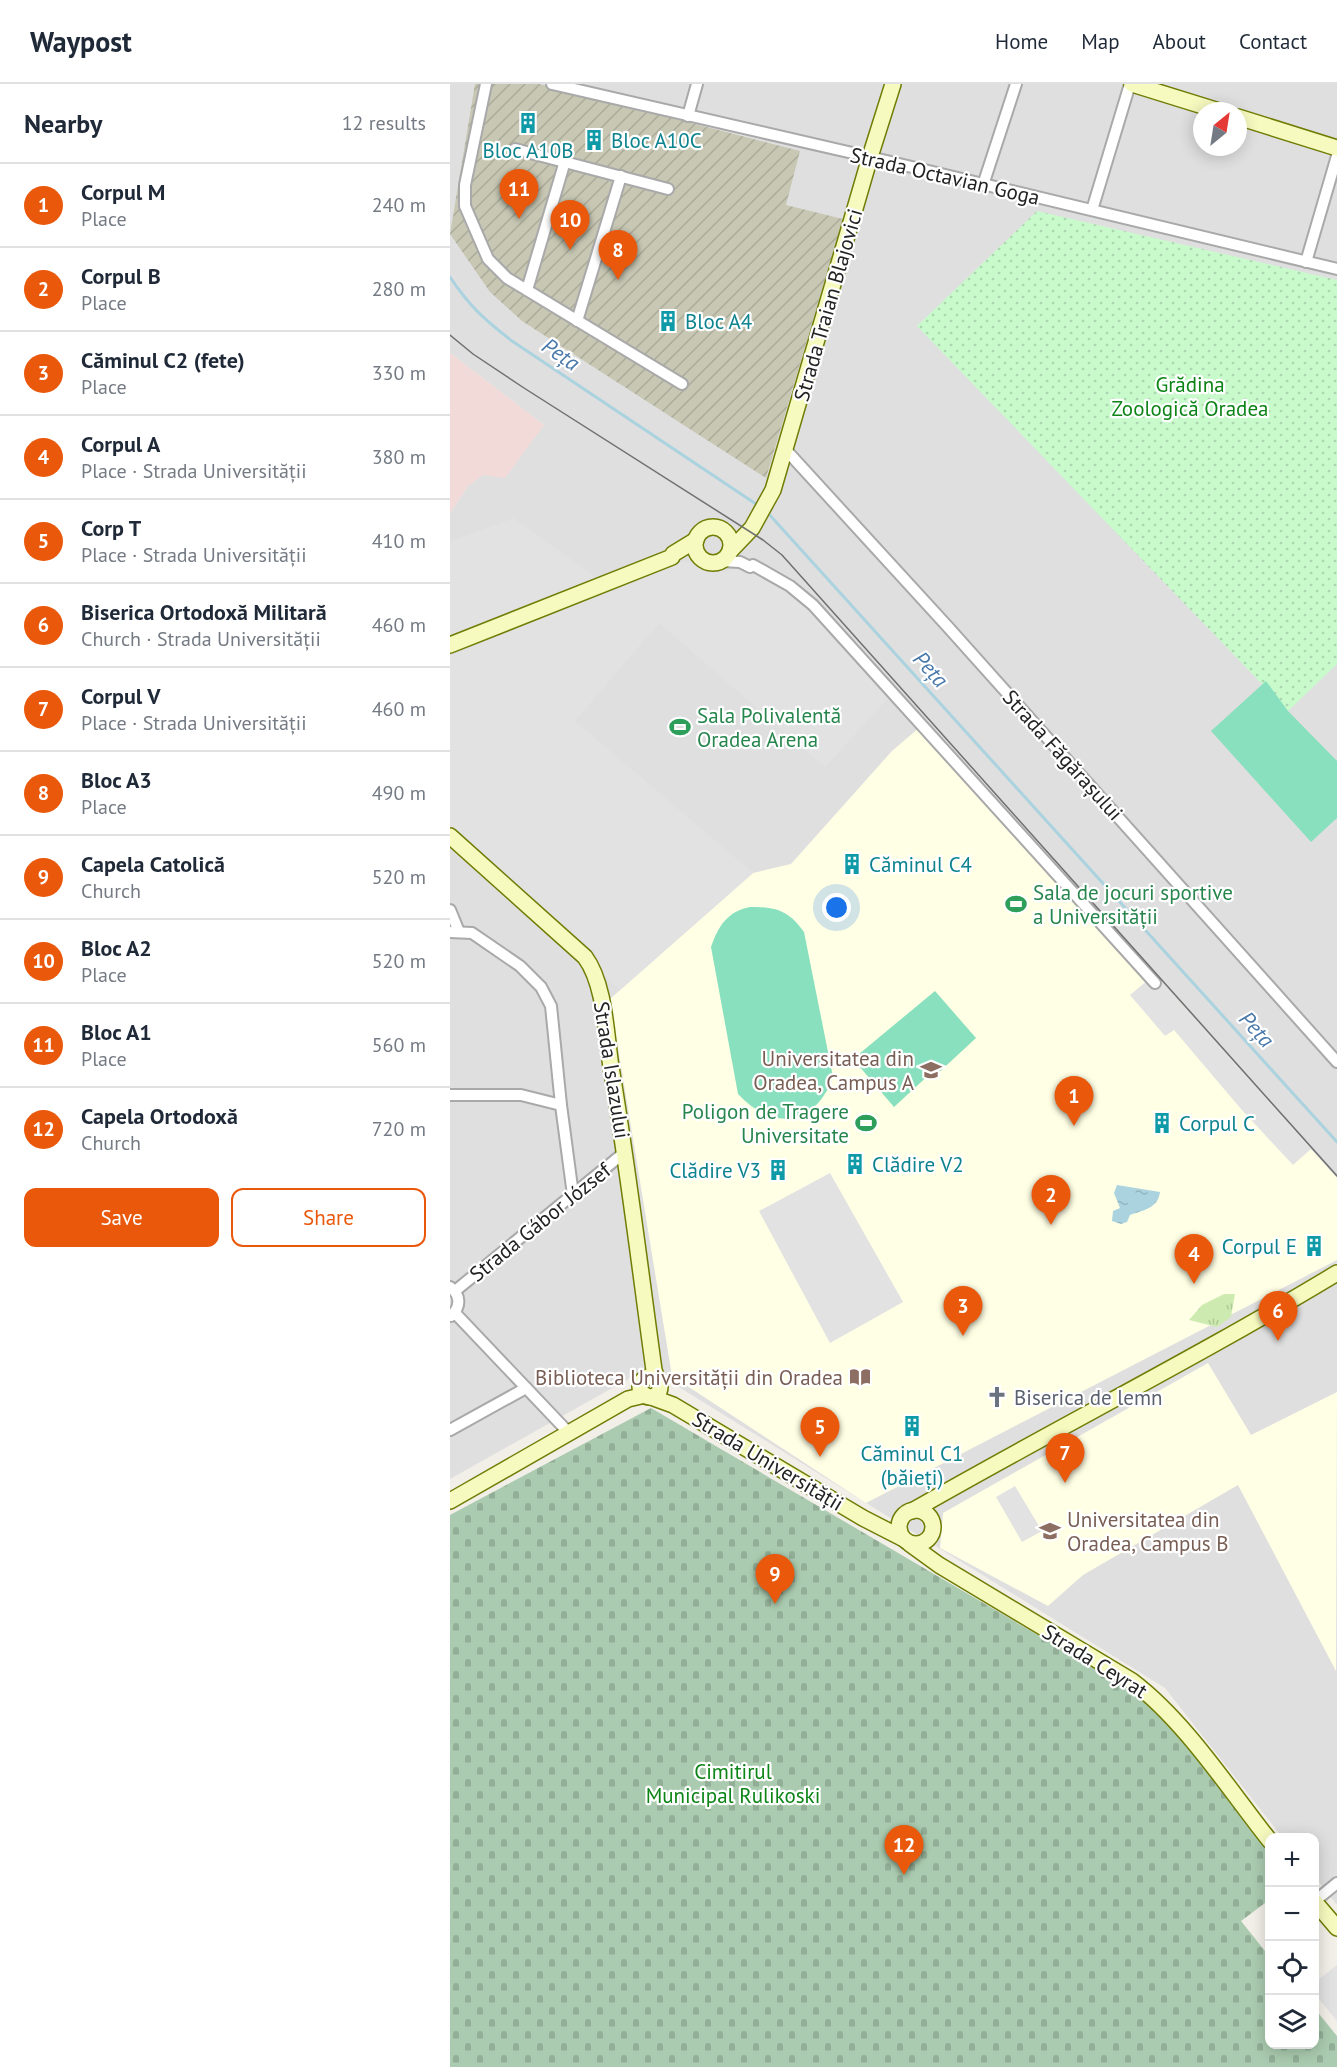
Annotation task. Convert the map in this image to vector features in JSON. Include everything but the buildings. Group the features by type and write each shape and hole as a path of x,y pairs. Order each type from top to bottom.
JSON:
{"street":[{"path":"486,84 465,185 465,206 493,265 507,278 681,384"},
{"name":"Strada Octavian Goga","path":"552,84 870,157 1337,269"},
{"path":"688,116 697,84"},
{"name":"Strada Traian Blajovici","path":"728,547 749,522 754,522 773,490 893,84"},
{"path":"983,185 1016,84"},
{"path":"1092,210 1131,84 1193,103"},
{"path":"1247,120 1337,148"},
{"path":"515,149 668,189"},
{"path":"1306,262 1337,156"},
{"path":"527,290 565,161"},
{"path":"577,321 621,176"},
{"name":"Strada Făgărașului","path":"786,450 1333,1050 1337,1062"},
{"path":"450,645 672,557 696,540 702,531 710,527 718,528 728,547 740,562 750,567 753,565"},
{"path":"696,540 697,551 704,560"},
{"path":"672,557 713,562 728,547"},
{"path":"728,547 751,561 753,565 790,586 813,605 1155,983"},
{"name":"Strada Islazului","path":"450,836 575,948 589,963 597,982 625,1152 650,1384"},
{"path":"450,910 455,932 472,933 520,966 541,987 550,1006 573,1195"},
{"path":"450,1095 521,1095 561,1105"},
{"name":"Strada Gábor József","path":"569,1433 453,1315 459,1301 453,1289 625,1152"},
{"name":"Strada Universității","path":"862,1518 907,1513 1123,1395 1337,1273"},
{"path":"450,1501 628,1399 650,1384"},
{"name":"Strada Universității","path":"650,1384 673,1405 862,1518 906,1541"},
{"path":"450,1430 526,1388"},
{"path":"939,1565 932,1526 923,1512 907,1513 899,1527 906,1541 917,1545 926,1541 932,1526 940,1495"},
{"name":"Strada Ceyrat","path":"906,1541 939,1565 1148,1693 1181,1727 1265,1836"},
{"path":"1319,1898 1337,1884"},
{"path":"1319,1906 1337,1928"}],"shaded area":[{"path":"450,84 1337,84 1337,1905 1319,1882 1319,1833 1279,1833 1165,1688 648,1368 450,1479 450,513 468,486 544,425 450,353"},
{"path":"475,84 539,84 800,151 786,205 843,219 766,478 522,321 490,292 450,234"},
{"path":"450,353 544,425 505,478 483,475 468,486 450,513"},
{"path":"514,518 602,582 450,644 450,542"},
{"path":"685,562 727,572 737,566 787,591 812,611 890,696 825,767 659,623 575,721 753,873 620,990 450,833 450,656 663,566"},
{"name":"Universitatea din Oradea, Campus A","path":"920,727 1146,981 1154,975 1337,1178 1337,1260 866,1503 672,1376 610,999 753,873 791,864 892,751"},
{"path":"1154,975 1311,1149 1293,1165 1241,1109 1174,1030 1165,1036 1130,995"},
{"path":"830,1173 903,1302 830,1343 759,1211"},
{"name":"Universitatea din Oradea, Campus B","path":"1208,1363 1251,1435 1337,1392 1336,1671 1238,1485 1083,1575 1048,1606 940,1548 943,1513"},
{"path":"1015,1486 1042,1531 1022,1542 996,1497"},
{"path":"1337,1965 1337,2021 1319,1999 1319,1979"}],"green space":[{"name":"Grădina Zoologică Oradea","path":"1037,211 1337,280 1337,664 1288,711 917,326"},
{"path":"1266,681 1288,711 1337,761 1337,818 1311,842 1211,731"},
{"path":"750,907 781,911 787,914 804,932 833,1077 815,1106 804,1114 792,1118 779,1118 765,1114 751,1106 738,1094 711,947 717,932 725,921 736,912"},
{"path":"935,991 976,1038 935,1076 932,1072 894,1107 853,1059"},
{"path":"1224,1294 1235,1294 1231,1317 1217,1327 1189,1320 1202,1305"},
{"name":"Cimitirul Municipal Rulikoski","path":"651,1408 1161,1709 1265,1844 1265,1903 1241,1921 1265,1951 1265,2049 1319,2049 1319,2014 1337,2036 1337,2067 450,2067 450,1515"}],"water":[{"path":"1117,1185 1160,1192 1159,1197 1153,1205 1130,1215 1127,1222 1121,1224 1112,1221 1113,1211 1120,1208 1114,1193"}],"waterway":[{"name":"Peța","path":"450,277 478,312 512,341 759,506"},
{"name":"Peța","path":"767,512 1337,1142"}],"tram line":[{"path":"450,335 473,354 524,388 763,540 782,555 1337,1176"}],"place":[{"name":"Bloc A10B","path":"528,123"},
{"name":"Bloc A10C","path":"594,140"},
{"name":"Bloc A1","path":"519,219"},
{"name":"Bloc A2","path":"570,250"},
{"name":"Bloc A3","path":"618,280"},
{"name":"Bloc A4","path":"668,321"},
{"name":"Sala Polivalentă Oradea Arena","path":"680,727"},
{"name":"Căminul C4","path":"852,864"},
{"name":"Sala de jocuri sportive a Universității","path":"1016,904"},
{"name":"Universitatea din Oradea, Campus A","path":"931,1070"},
{"name":"Poligon de Tragere Universitate","path":"866,1123"},
{"name":"Corpul C","path":"1162,1123"},
{"name":"Corpul M","path":"1074,1126"},
{"name":"Clădire V2","path":"855,1164"},
{"name":"Clădire V3","path":"778,1170"},
{"name":"Corpul B","path":"1051,1225"},
{"name":"Corpul E","path":"1314,1246"},
{"name":"Corpul A","path":"1194,1284"},
{"name":"Căminul C2 (fete)","path":"963,1336"},
{"name":"Biserica Ortodoxă Militară","path":"1278,1341"},
{"name":"Biblioteca Universității din Oradea","path":"860,1377"},
{"name":"Biserica de lemn","path":"997,1397"},
{"name":"Căminul C1 (băieți)","path":"912,1426"},
{"name":"Corp T","path":"820,1457"},
{"name":"Corpul V","path":"1065,1483"},
{"name":"Universitatea din Oradea, Campus B","path":"1050,1531"},
{"name":"Capela Catolică","path":"775,1604"},
{"name":"Capela Ortodoxă","path":"904,1875"}]}
